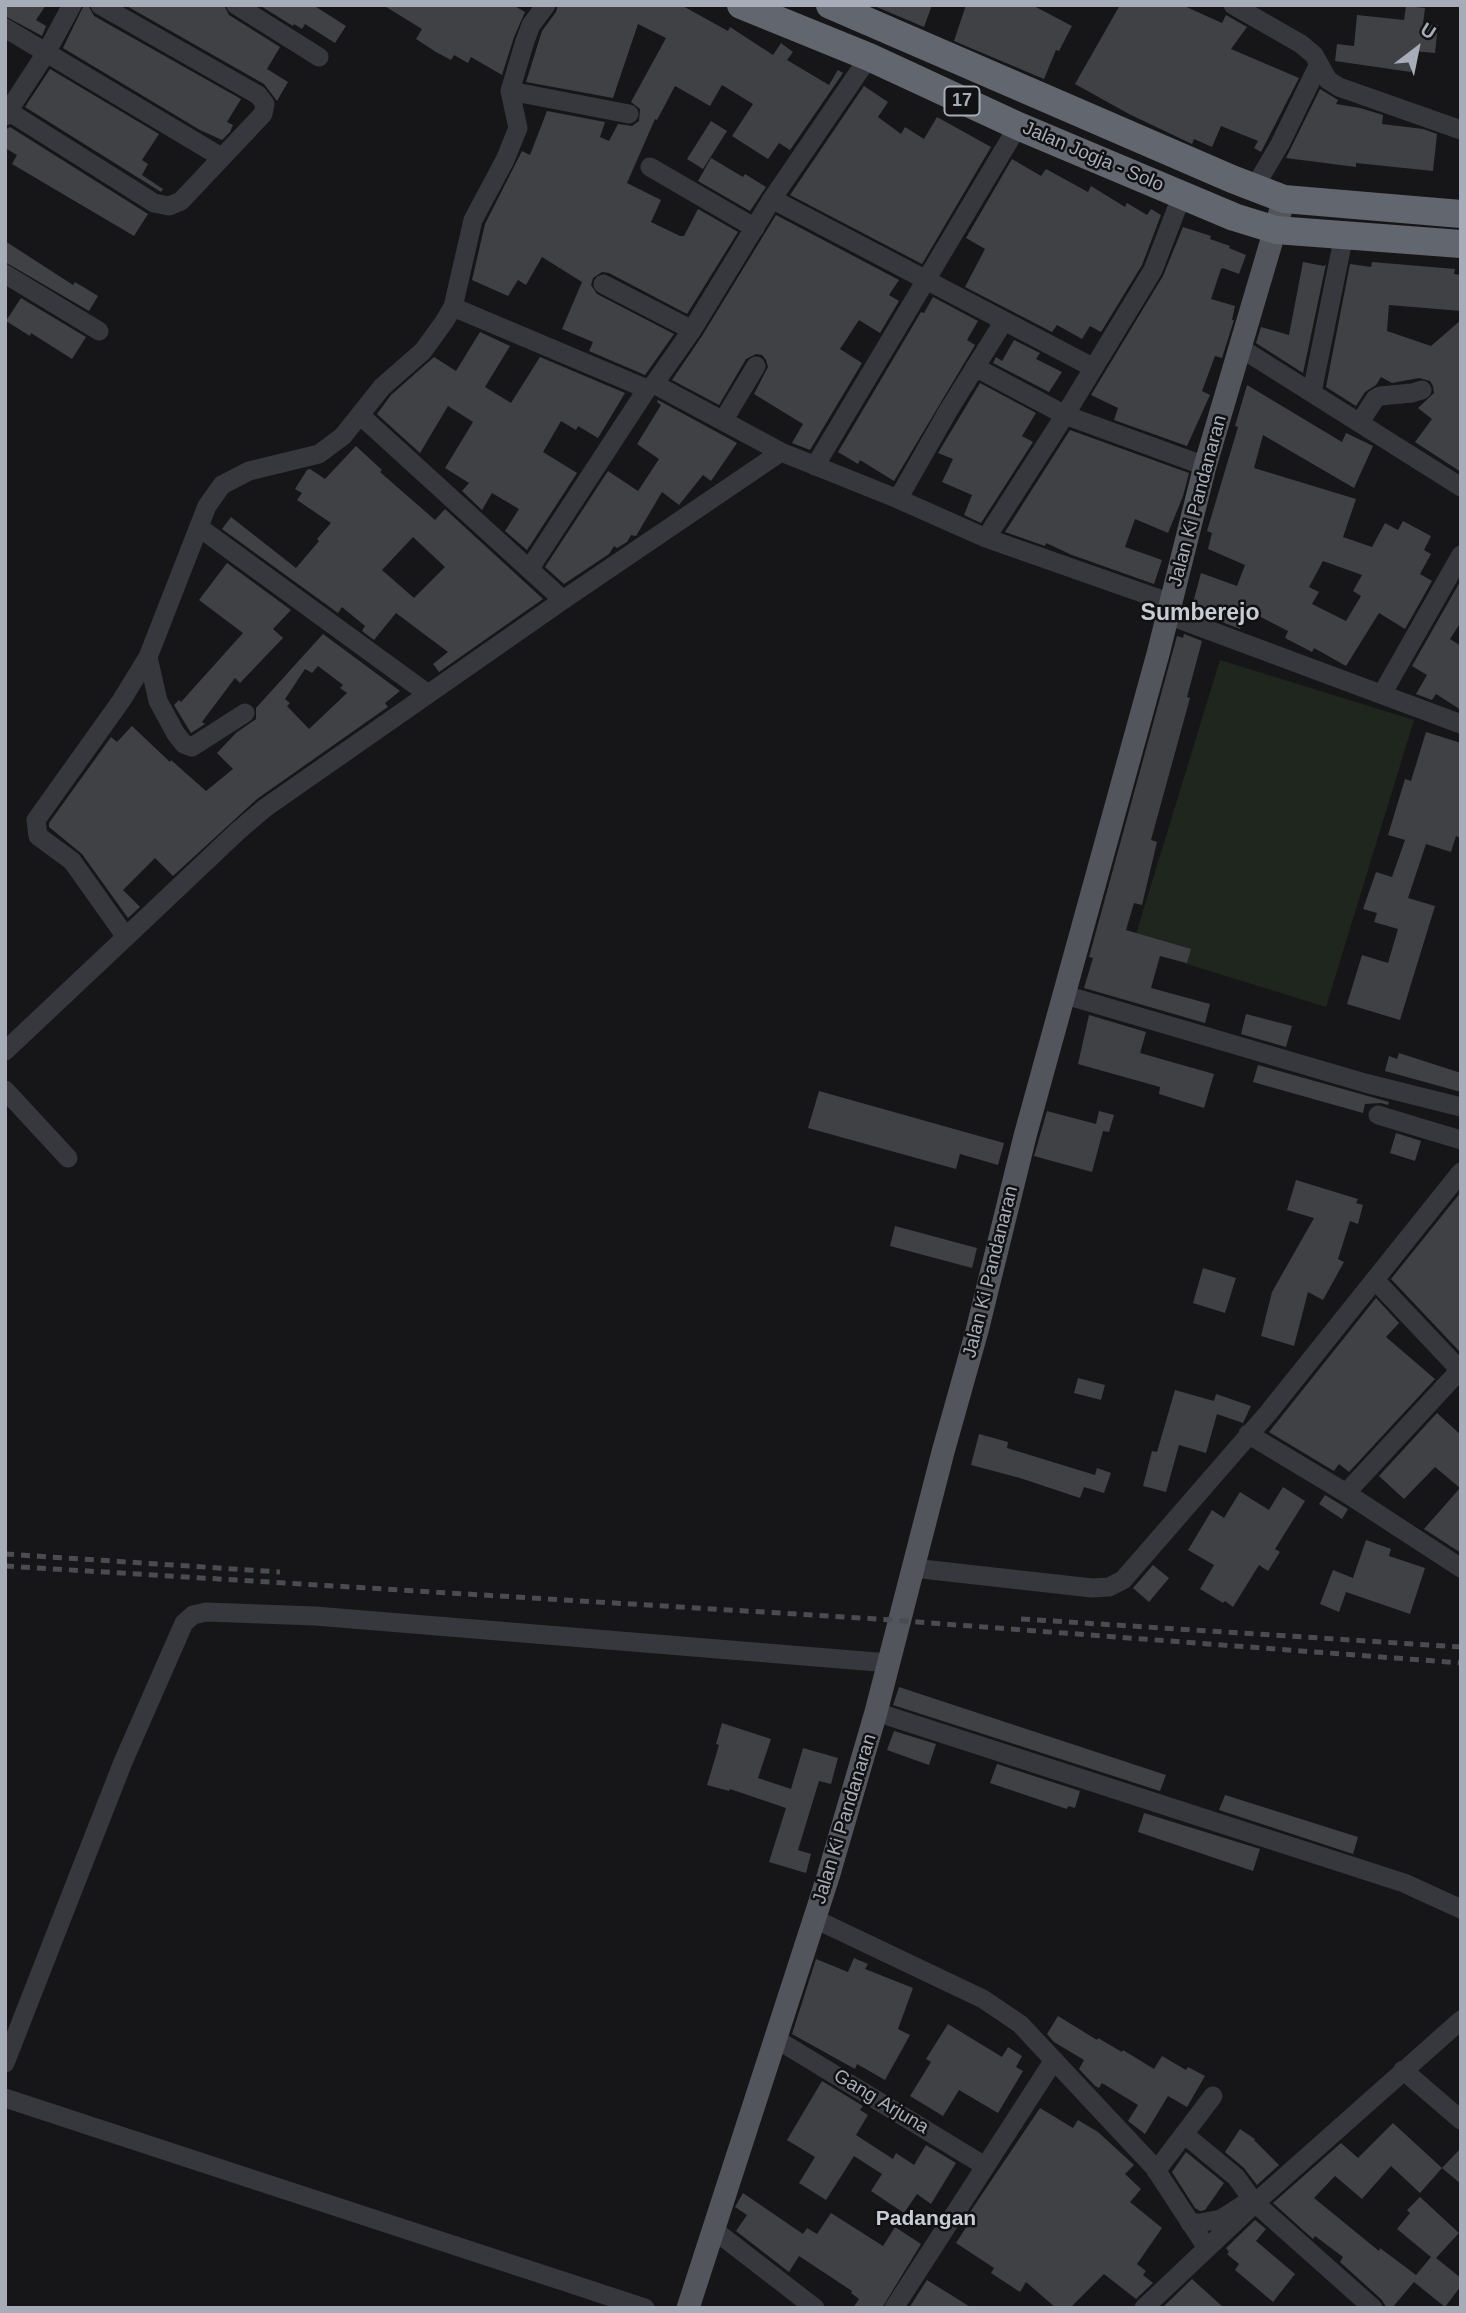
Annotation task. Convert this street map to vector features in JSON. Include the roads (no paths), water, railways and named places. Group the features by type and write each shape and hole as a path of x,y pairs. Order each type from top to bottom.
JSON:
{"highway":[{"name":"Jalan Jogja - Solo","path":"741,5 869,57 1018,126 1234,217 1276,230 1460,244"},
{"name":"Jalan Jogja - Solo","path":"847,9 1284,199 1460,214"}],"main road":[{"name":"Jalan Ki Pandanaran","path":"688,2308 815,1919 876,1712 1205,466 1284,199"}],"street":[{"path":"72,5 46,53 7,114 154,203 169,206 181,201 255,125 263,114 265,104 258,95 100,5"},
{"path":"236,5 319,57"},
{"path":"126,937 72,861 38,836 36,820 121,701 148,657 207,506 222,485 249,471 319,454 343,436 382,387 423,351 453,307 473,220 505,160 518,128 510,91 525,41 531,25 546,5"},
{"path":"1233,5 1301,44 1314,55 1328,80 1339,87 1461,130"},
{"path":"5,28 221,157"},
{"path":"530,568 650,386 692,330 772,200 869,57"},
{"path":"1254,188 1280,144 1319,64"},
{"path":"510,91 629,114"},
{"path":"815,466 1018,126"},
{"path":"650,167 755,228"},
{"path":"986,538 1153,270 1182,195"},
{"path":"772,200 1092,367"},
{"path":"1460,244 1461,203"},
{"path":"1312,391 1345,235"},
{"path":"5,274 99,331"},
{"path":"603,284 692,330"},
{"path":"453,307 650,386 781,453 898,499 986,538 1461,724"},
{"path":"898,499 1004,321"},
{"path":"1240,347 1461,487"},
{"path":"723,421 756,366"},
{"path":"975,367 1065,415 1205,466"},
{"path":"1360,422 1375,399 1380,396 1422,390"},
{"path":"360,415 563,600"},
{"path":"5,1051 265,808 563,600 781,453"},
{"path":"200,528 428,694"},
{"path":"1382,694 1461,555"},
{"path":"148,657 158,701 184,744 192,747 245,712"},
{"path":"1065,995 1365,1083 1461,1107"},
{"path":"5,1090 68,1158"},
{"path":"1378,1115 1461,1140"},
{"path":"913,1568 1092,1588 1109,1587 1123,1580 1268,1413 1461,1172"},
{"path":"1346,1493 1460,1370 1375,1280"},
{"path":"1248,1434 1346,1493 1461,1568"},
{"path":"5,2063 123,1762 184,1623 193,1615 206,1612 328,1617 889,1663"},
{"path":"876,1712 1404,1883 1461,1909"},
{"path":"815,1919 983,1999 1020,2024 1156,2171 1207,2248"},
{"path":"1144,2308 1255,2203 1461,2020"},
{"name":"Gang Arjuna","path":"776,2039 985,2166"},
{"path":"894,2308 1054,2060"},
{"path":"1403,2070 1461,2120"},
{"path":"1156,2171 1213,2096"},
{"path":"5,2098 645,2308"},
{"path":"1184,2134 1236,2177 1255,2203 1373,2308"},
{"path":"1190,2223 1200,2224 1221,2218 1243,2205 1255,2203"},
{"path":"714,2230 815,2308"}],"railway":[{"path":"5,1554 280,1572"},
{"path":"5,1566 878,1619 1461,1663"},
{"path":"1021,1619 1461,1647"}],"district":[{"name":"Sumberejo","path":"1200,614"},
{"name":"Padangan","path":"926,2219"}]}
